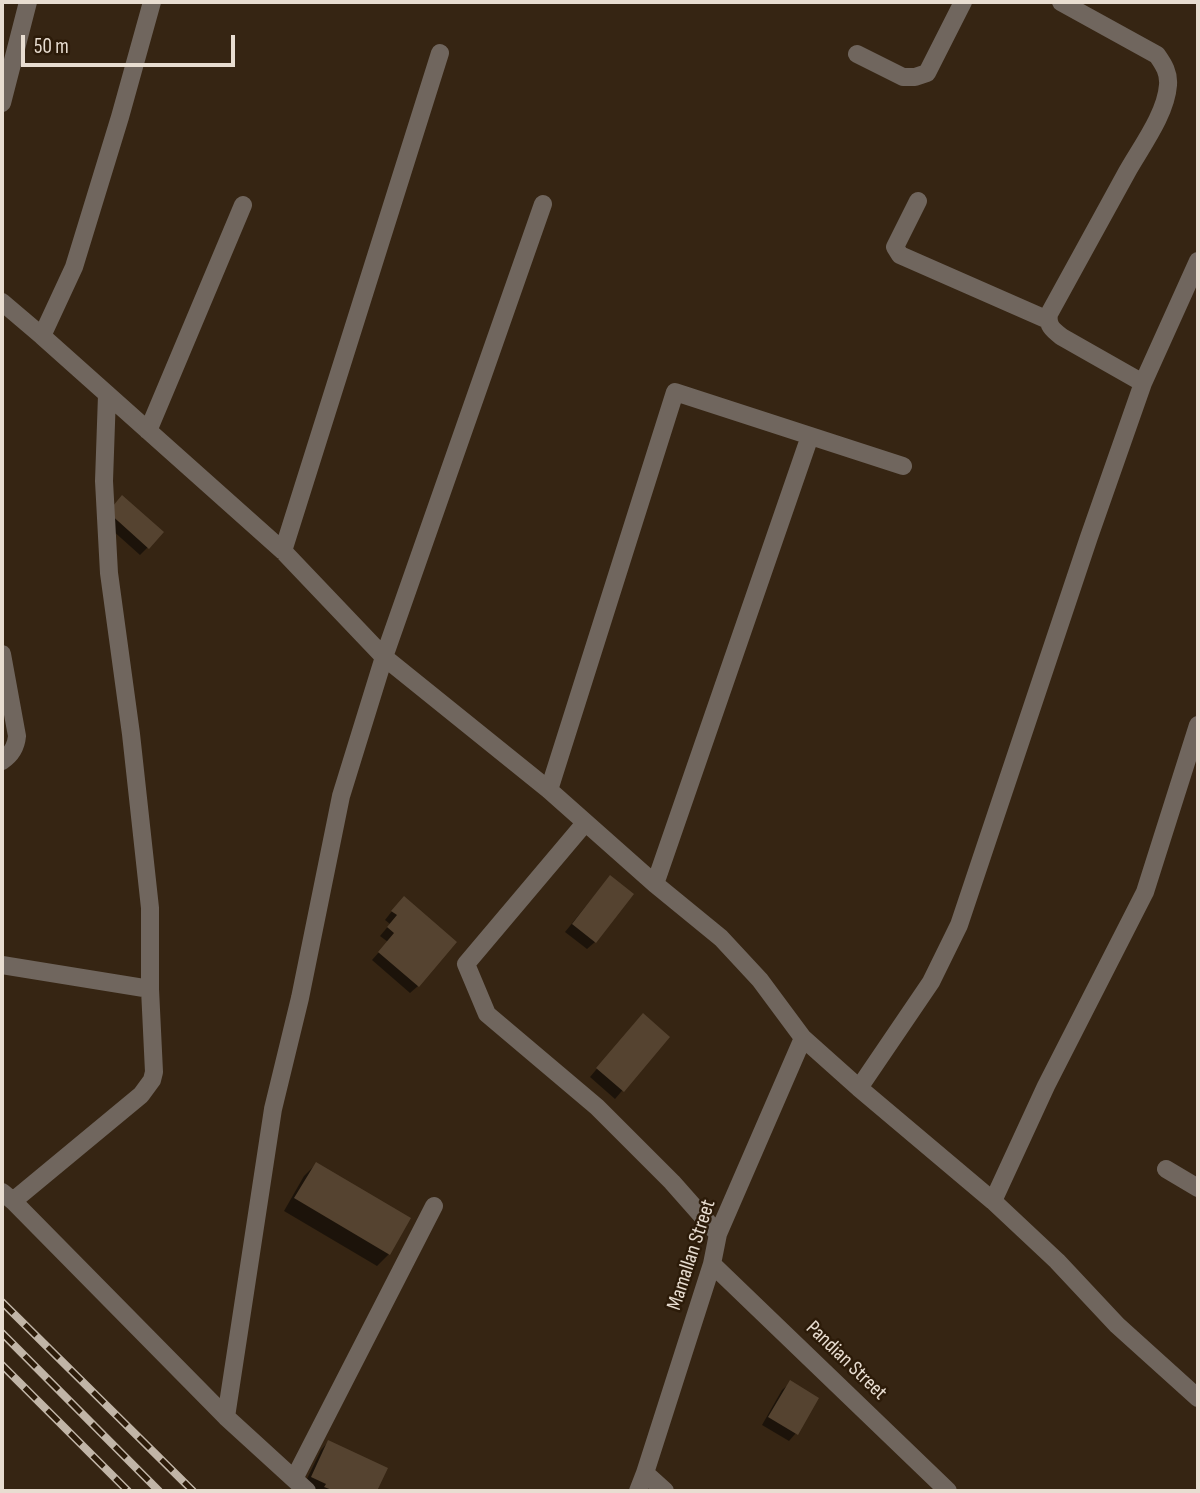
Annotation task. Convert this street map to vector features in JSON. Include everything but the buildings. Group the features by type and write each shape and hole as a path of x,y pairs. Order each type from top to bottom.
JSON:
{"street":[{"path":"2,103 28,2"},
{"path":"42,336 74,267 152,2"},
{"path":"858,54 903,77 927,73 963,2"},
{"path":"1060,2 1157,55 1164,65 1168,84 1160,113 1048,320 1052,330 1062,337 1143,383"},
{"path":"283,551 440,53"},
{"path":"918,201 895,247 900,255 1048,320"},
{"path":"226,1417 273,1109 300,998 341,796 384,657 543,204"},
{"path":"148,431 243,205"},
{"path":"859,1088 931,982 959,925 1143,383 1198,261"},
{"path":"2,302 283,551 384,657 549,790 655,884 721,938 760,979 803,1038 993,1201 1057,1261 1117,1325 1198,1398"},
{"path":"549,790 675,392 903,466"},
{"path":"107,395 104,481 109,573 131,734 149,908 154,1072 152,1080 141,1095 7,1196 226,1417 301,1485 434,1206"},
{"path":"655,884 810,436"},
{"path":"2,654 16,736 14,748 2,761"},
{"path":"993,1201 1046,1086 1145,892 1198,725"},
{"path":"585,823 466,964 487,1014 597,1107 672,1182 718,1234"},
{"path":"2,965 150,989"},
{"name":"Mamallan Street","path":"638,1491 712,1264 718,1234 803,1038"},
{"path":"1166,1169 1198,1188"},
{"name":"Pandian Street","path":"712,1264 948,1491"},
{"path":"645,1473 665,1491"}],"railway":[{"path":"2,1302 193,1491"},
{"path":"2,1333 159,1491"},
{"path":"2,1365 128,1491"}]}
